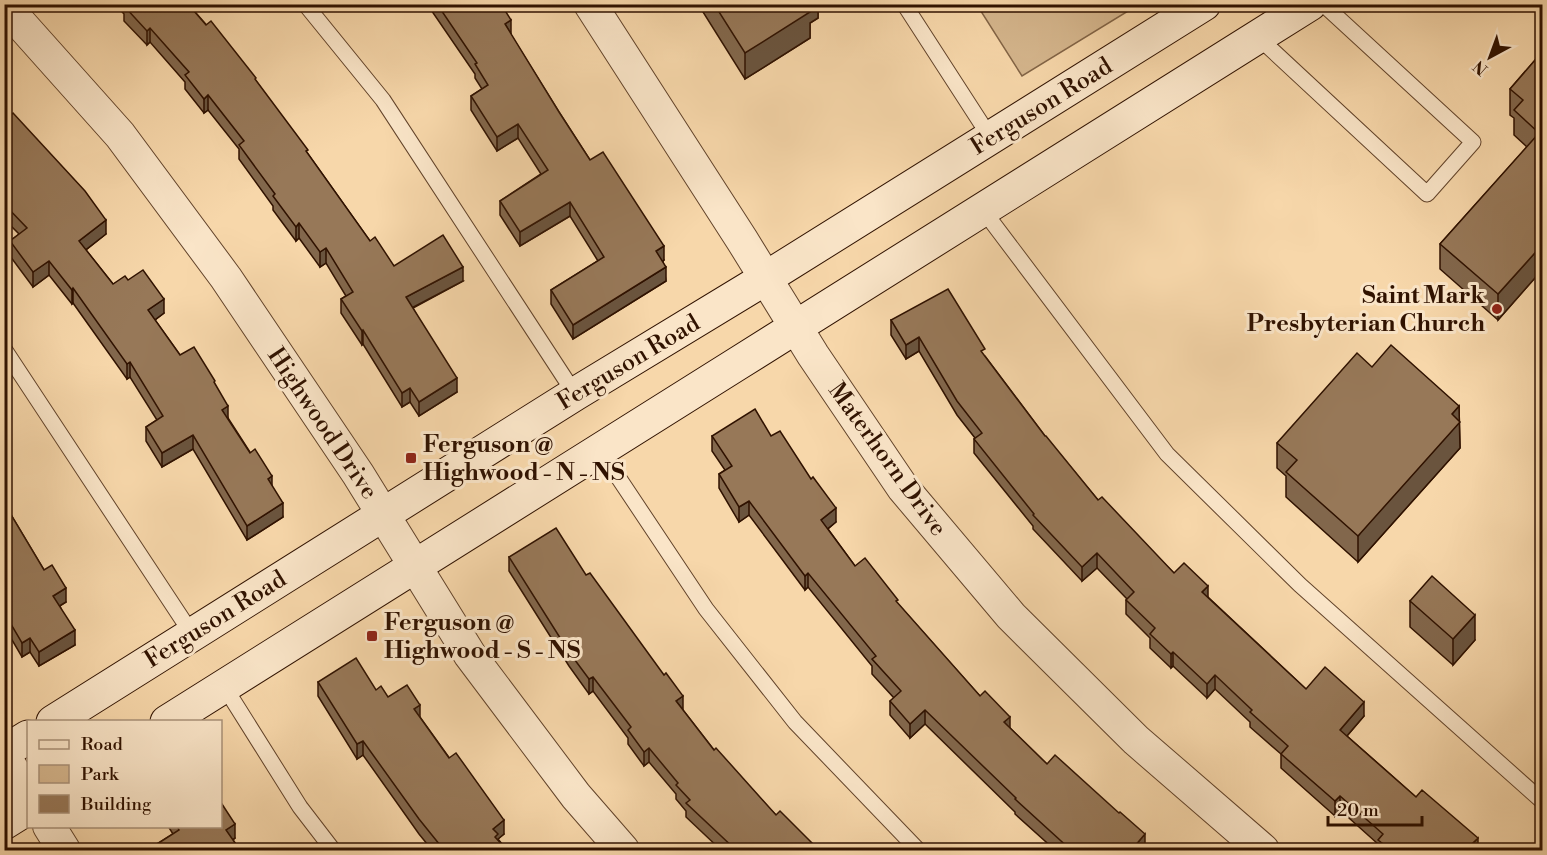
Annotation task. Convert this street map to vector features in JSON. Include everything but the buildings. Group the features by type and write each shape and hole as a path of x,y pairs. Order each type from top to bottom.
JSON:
{"main road":[{"name":"Ferguson Road","path":"56,720 575,394 766,278 1204,4"},
{"path":"170,720 1310,4"},
{"path":"4,754 27,738"},
{"path":"4,823 27,809"}],"street":[{"name":"Materhorn Drive","path":"590,4 813,355 903,488 1011,616 1136,740 1263,850"},
{"name":"Highwood Drive","path":"4,9 120,135 226,278 383,514 470,655 576,796 623,850"},
{"path":"4,754 27,792"},
{"path":"50,828 64,850"}],"lane":[{"path":"305,4 383,100 575,394"},
{"path":"904,4 990,138"},
{"path":"1258,37 1428,195 1473,142 1323,4"},
{"path":"983,210 1167,454 1300,585 1542,801"},
{"path":"4,349 192,634"},
{"path":"600,450 706,609 795,722 918,850"},
{"path":"224,686 300,807 333,850"}],"green space":[{"path":"977,5 1138,5 1022,76"}],"place":[{"name":"Saint Mark Presbyterian Church","path":"1497,309"},
{"name":"Ferguson @ Highwood - N - NS","path":"411,458"},
{"name":"Ferguson @ Highwood - S - NS","path":"372,636"}]}
